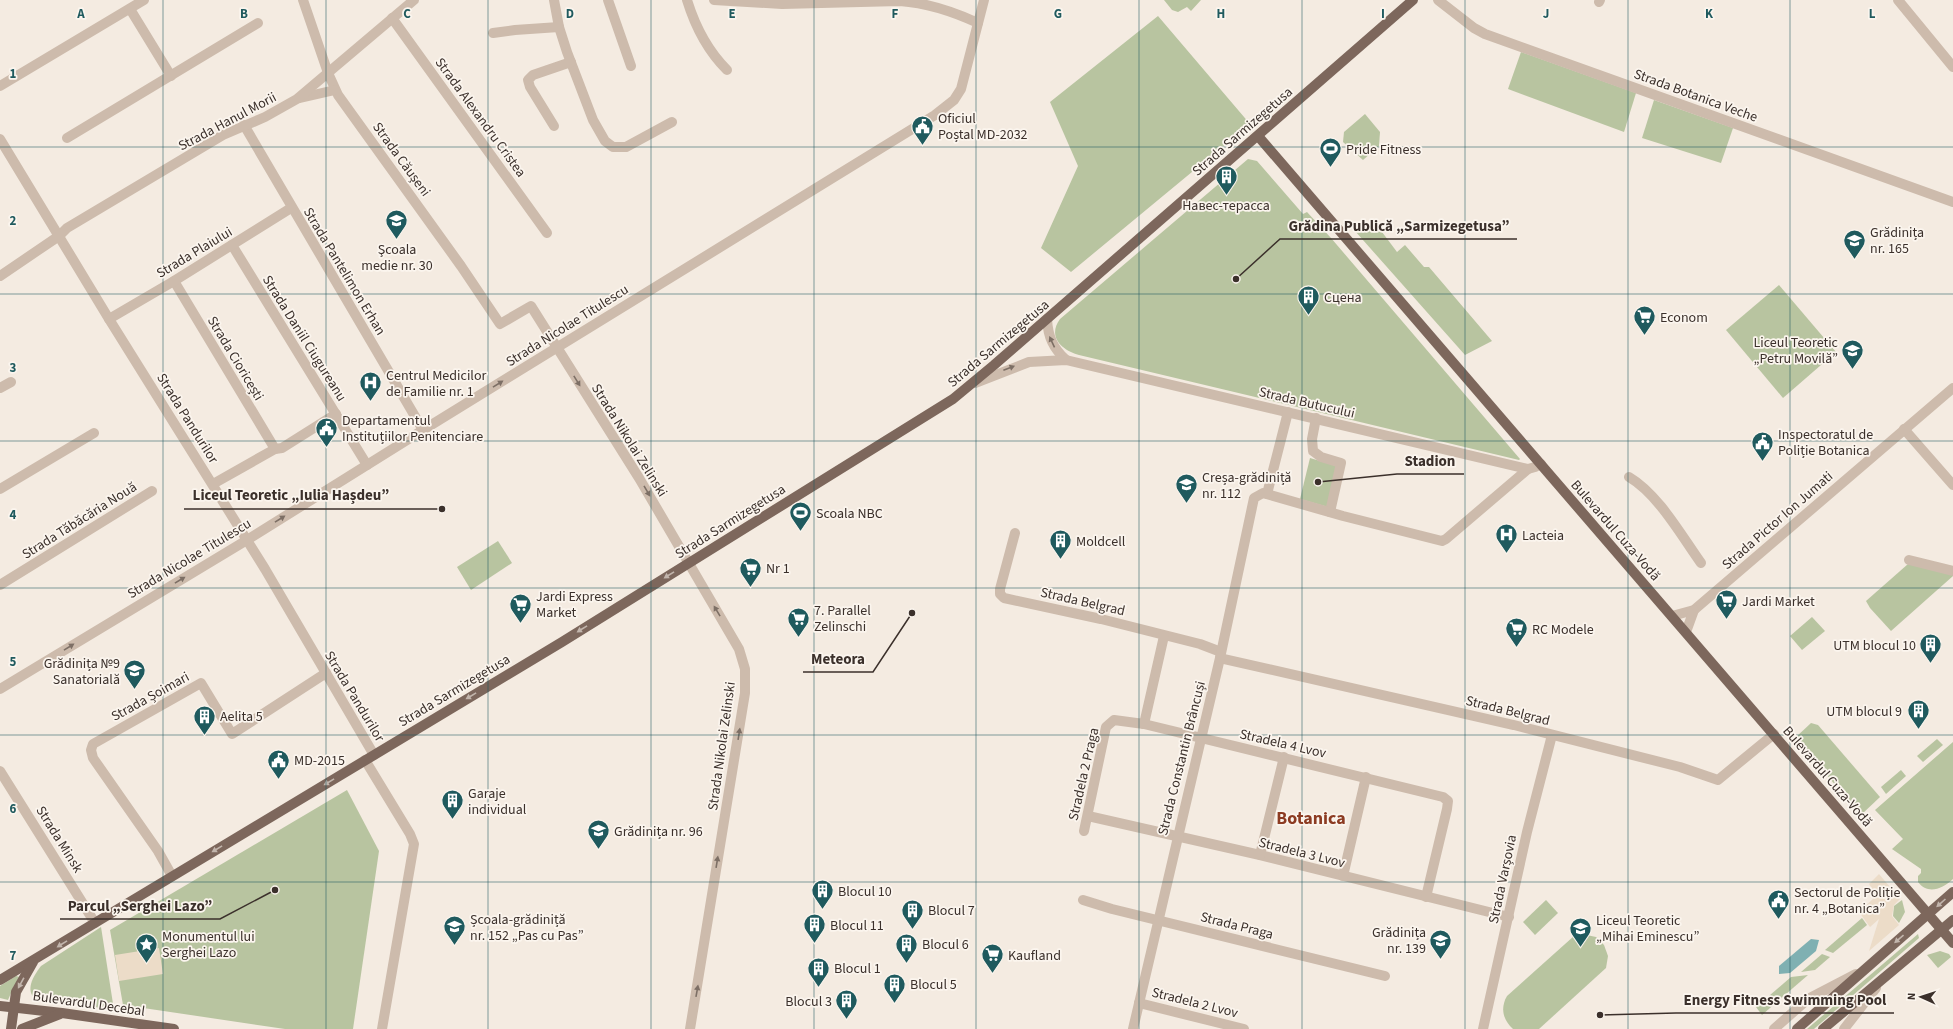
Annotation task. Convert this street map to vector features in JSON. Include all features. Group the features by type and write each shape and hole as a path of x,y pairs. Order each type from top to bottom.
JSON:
{"main road":[{"name":"Strada Sarmizegetusa","path":"0,980 562,642 952,399 973,384 1413,0"},
{"name":"Bulevardul Cuza-Vodă","path":"1258,136 1953,943"},
{"path":"1797,1029 1953,892"},
{"path":"1823,1029 1953,920"},
{"path":"10,1029 12,1008 19,985 33,961"},
{"name":"Bulevardul Decebal","path":"0,1006 174,1029"},
{"path":"22,1029 62,1013"}],"street":[{"path":"0,86 144,0"},
{"name":"Strada Căușeni","path":"303,0 335,90 461,266 500,324"},
{"name":"Strada Hanul Morii","path":"0,276 59,236 73,224 223,135 277,111 297,99 414,0"},
{"path":"554,0 559,27 571,62 593,120 599,132 609,145 618,148 626,147 672,122"},
{"path":"608,0 631,66"},
{"path":"687,0 701,36 714,57 727,70"},
{"path":"714,0 782,4 900,1 945,9 978,23"},
{"name":"Strada Nicolae Titulescu","path":"0,689 247,540 556,348 886,147 947,106 958,95 963,83 984,0"},
{"name":"Strada Botanica Veche","path":"1438,0 1474,28 1485,34 1953,202"},
{"path":"1898,0 1953,67"},
{"path":"130,9 171,76"},
{"name":"Strada Alexandru Cristea","path":"392,18 547,232"},
{"path":"68,138 258,23"},
{"path":"492,33 559,27"},
{"path":"554,126 530,87 528,80 533,76 571,62"},
{"path":"297,99 335,90"},
{"name":"Strada Pantelimon Erhan","path":"244,126 423,430"},
{"name":"Strada Pandurilor","path":"0,138 109,319 247,540 374,755"},
{"name":"Strada Plaiului","path":"109,319 232,246 292,208"},
{"name":"Strada Daniil Ciugureanu","path":"232,246 366,465"},
{"name":"Strada Cioricești","path":"174,281 275,449"},
{"name":"Strada Nikolai Zelinski","path":"500,324 531,306 639,478 739,649 746,676 745,693 690,1029"},
{"path":"1047,319 1051,342 1066,360"},
{"name":"Strada Butucului","path":"973,384 1009,368 1029,362 1066,360 1528,469"},
{"path":"0,388 11,382"},
{"name":"Strada Pictor Ion Jumati","path":"1672,616 1694,610 1953,388"},
{"name":"Strada Constantin Brâncuși","path":"1132,1029 1221,655 1253,501 1262,495 1288,412"},
{"path":"213,484 275,449 282,448 336,414"},
{"path":"1316,418 1312,439 1313,451 1321,457 1341,463 1330,512"},
{"path":"1904,430 1953,485"},
{"path":"0,490 94,433"},
{"path":"1262,495 1442,540 1446,539 1528,469 1541,464"},
{"path":"1629,477 1639,483 1656,502 1701,563"},
{"name":"Strada Tăbăcăria Nouă","path":"0,585 152,491"},
{"name":"Strada Belgrad","path":"1014,533 1000,589 1002,596 1200,644 1221,655 1552,735 1680,768 1718,780 1774,734"},
{"path":"1909,560 1953,571"},
{"name":"Strada Pictor Ion Jumati","path":"1686,632 1694,610"},
{"path":"1144,724 1164,636"},
{"name":"Strada Șoimari","path":"172,876 140,825 93,758 91,749 95,743 201,683 232,734 326,673"},
{"name":"Stradela 4 Lvov","path":"1109,722 1121,720 1144,724 1201,739 1284,757 1439,795 1448,801 1448,809 1426,897"},
{"name":"Stradela 2 Praga","path":"1084,831 1106,727 1109,722"},
{"name":"Strada Varșovia","path":"1483,1029 1527,832 1552,735"},
{"path":"1260,855 1284,757"},
{"name":"Strada Pandurilor","path":"365,760 410,834 414,844 382,1029"},
{"name":"Strada Minsk","path":"0,771 95,923"},
{"path":"1343,876 1366,777"},
{"name":"Stradela 3 Lvov","path":"1088,816 1260,855 1509,917"},
{"name":"Strada Praga","path":"1083,900 1112,909 1385,976"},
{"path":"1774,1029 1808,999 1862,971"},
{"path":"1844,1029 1878,984"},
{"name":"Stradela 2 Lvov","path":"1139,1003 1244,1029"}],"green space":[{"path":"1164,0 1201,0 1191,11 1187,7 1178,12 1172,10"},
{"path":"1158,16 1250,124 1071,272 1041,248 1078,166 1050,102"},
{"path":"1521,52 1636,93 1624,132 1508,89"},
{"path":"1654,100 1733,128 1721,163 1642,138"},
{"path":"1365,114 1380,132 1379,146 1363,160 1343,142 1344,132"},
{"path":"1248,159 1257,161 1303,214 1307,212 1331,238 1520,459 1519,460 1079,355 1067,350 1058,342 1055,332 1056,326 1060,319"},
{"path":"1376,224 1397,252 1405,245 1424,267 1429,267 1492,341 1465,355 1355,231"},
{"path":"1779,285 1836,352 1783,398 1726,330"},
{"path":"1310,458 1337,466 1328,507 1300,499"},
{"path":"498,541 512,563 471,590 457,567"},
{"path":"1908,564 1953,576 1891,631 1870,608 1866,601"},
{"path":"1812,617 1825,631 1802,650 1790,636"},
{"path":"1811,723 1818,725 1880,797 1861,815 1795,738"},
{"path":"1937,739 1943,745 1923,762 1917,756"},
{"path":"1953,742 1953,879 1940,888 1931,889 1922,886 1918,882 1918,876 1921,873 1921,869 1892,849 1903,839 1875,810"},
{"path":"1901,770 1906,776 1886,794 1881,787"},
{"path":"347,790 379,851 353,1029 285,1029 123,1005 110,930"},
{"path":"1546,900 1558,913 1535,935 1523,922"},
{"path":"1902,900 1905,912 1899,923 1893,916 1894,906"},
{"path":"1862,918 1867,925 1833,953 1825,950"},
{"path":"101,927 114,1010 34,998 30,990 32,981 41,966"},
{"path":"1582,934 1596,937 1604,945 1608,956 1606,968 1539,1029 1513,1029 1505,1018 1503,1009 1507,996 1574,936"},
{"path":"1918,934 1919,938 1814,1029 1807,1029"},
{"path":"1940,951 1949,954 1951,957 1938,968 1927,955"},
{"path":"1822,954 1830,957 1815,970 1801,972"},
{"path":"1808,975 1762,1015 1756,1007 1791,977"},
{"path":"16,976 20,977 8,1000 0,998 0,986"}],"shaded area":[{"path":"1879,874 1900,899 1894,905 1892,916 1899,925 1869,951 1879,919 1870,927 1859,912 1873,899 1874,891 1869,884"},
{"path":"159,948 163,974 119,981 115,955"}],"water":[{"path":"1811,939 1819,940 1816,951 1790,973 1779,974 1779,966"}],"place":[{"name":"Oficiul Poștal MD-2032","path":"923,146"},
{"name":"Pride Fitness","path":"1331,168"},
{"name":"Навес-терасса","path":"1226,196"},
{"name":"Şcoala medie nr. 30","path":"397,240"},
{"name":"Grădinița nr. 165","path":"1854,260"},
{"name":"Grădina Publică „Sarmizegetusa”","path":"1236,279"},
{"name":"Сцена","path":"1309,316"},
{"name":"Econom","path":"1645,336"},
{"name":"Liceul Teoretic „Petru Movilă”","path":"1853,370"},
{"name":"Centrul Medicilor de Familie nr. 1","path":"370,402"},
{"name":"Departamentul Instituțiilor Penitenciare","path":"326,448"},
{"name":"Inspectoratul de Poliție Botanica","path":"1762,462"},
{"name":"Stadion","path":"1318,482"},
{"name":"Creșa-grădiniță nr. 112","path":"1187,504"},
{"name":"Liceul Teoretic „Iulia Hașdeu”","path":"442,509"},
{"name":"Scoala NBC","path":"800,532"},
{"name":"Lacteia","path":"1507,554"},
{"name":"Moldcell","path":"1061,560"},
{"name":"Nr 1","path":"751,588"},
{"name":"Meteora","path":"912,613"},
{"name":"Jardi Market","path":"1726,620"},
{"name":"Jardi Express Market","path":"521,624"},
{"name":"7. Parallel Zelinschi","path":"798,638"},
{"name":"RC Modele","path":"1516,648"},
{"name":"UTM blocul 10","path":"1931,664"},
{"name":"Grădinița №9 Sanatorială","path":"135,690"},
{"name":"UTM blocul 9","path":"1918,730"},
{"name":"Aelita 5","path":"204,736"},
{"name":"MD-2015","path":"279,780"},
{"name":"Garaje individual","path":"452,820"},
{"name":"Grădinița nr. 96","path":"598,850"},
{"name":"Parcul „Serghei Lazo”","path":"275,890"},
{"name":"Blocul 10","path":"823,910"},
{"name":"Sectorul de Poliție nr. 4 „Botanica”","path":"1779,920"},
{"name":"Blocul 7","path":"913,930"},
{"name":"Blocul 11","path":"815,944"},
{"name":"Școala-grădiniță nr. 152 „Pas cu Pas”","path":"454,946"},
{"name":"Liceul Teoretic „Mihai Eminescu”","path":"1580,948"},
{"name":"Grădinița nr. 139","path":"1441,960"},
{"name":"Monumentul lui Serghei Lazo","path":"147,964"},
{"name":"Blocul 6","path":"906,964"},
{"name":"Kaufland","path":"993,974"},
{"name":"Blocul 1","path":"819,988"},
{"name":"Blocul 5","path":"895,1004"},
{"name":"Energy Fitness Swimming Pool","path":"1600,1015"},
{"name":"Blocul 3","path":"847,1020"}],"district":[{"name":"Botanica","path":"1311,818"}]}
